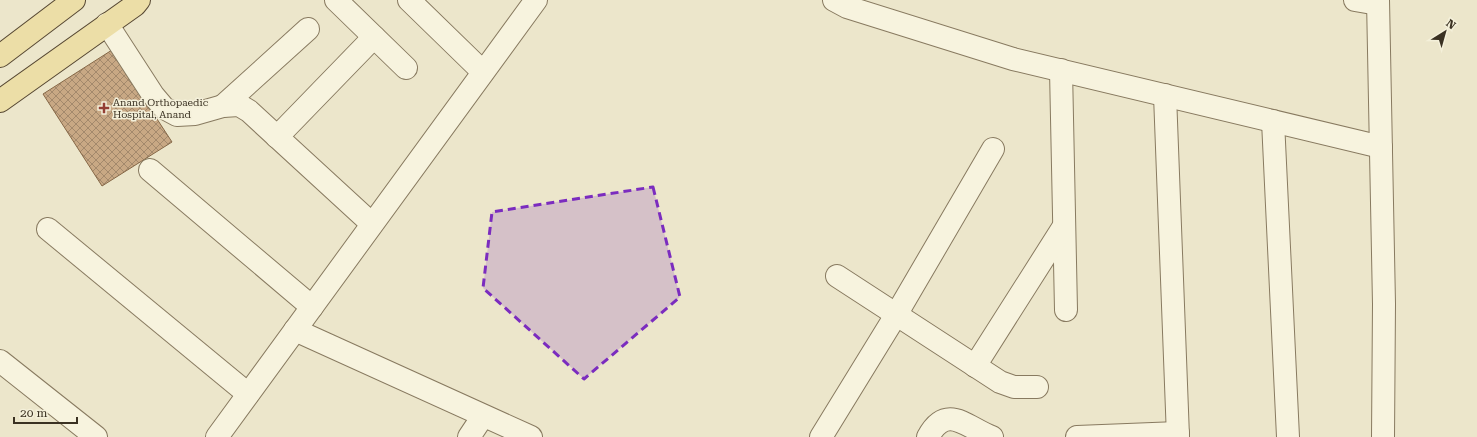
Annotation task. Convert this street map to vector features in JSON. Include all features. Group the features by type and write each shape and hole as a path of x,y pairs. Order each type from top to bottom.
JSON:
{"main road":[{"path":"0,56 74,0"},
{"path":"0,101 135,5 139,0"}],"street":[{"path":"336,0 406,68"},
{"path":"409,0 483,72"},
{"path":"1356,0 1378,2 1384,304 1383,437"},
{"path":"217,437 483,72 530,2"},
{"path":"845,2 1013,59 1381,147"},
{"path":"107,24 153,95 164,108 177,115 195,114 223,106 239,106 249,111 372,224"},
{"path":"223,106 308,29"},
{"path":"277,137 374,37"},
{"path":"1061,70 1066,310"},
{"path":"1077,437 1178,435 1165,95"},
{"path":"1273,121 1288,437"},
{"path":"820,437 896,315 993,149"},
{"path":"150,170 312,306"},
{"path":"975,366 1064,226"},
{"path":"48,230 248,394"},
{"path":"837,276 1000,382 1014,386 1037,387"},
{"path":"295,330 531,437"},
{"path":"0,361 96,437"},
{"path":"469,437 484,416"},
{"path":"928,437 938,422 952,419 967,423 992,437"}],"highlighted area":[{"path":"653,187 680,297 584,379 483,288 492,212"}],"building":[{"path":"112,50 172,142 102,186 43,94"}],"place":[{"name":"Anand Orthopaedic Hospital, Anand","path":"104,108"}]}
